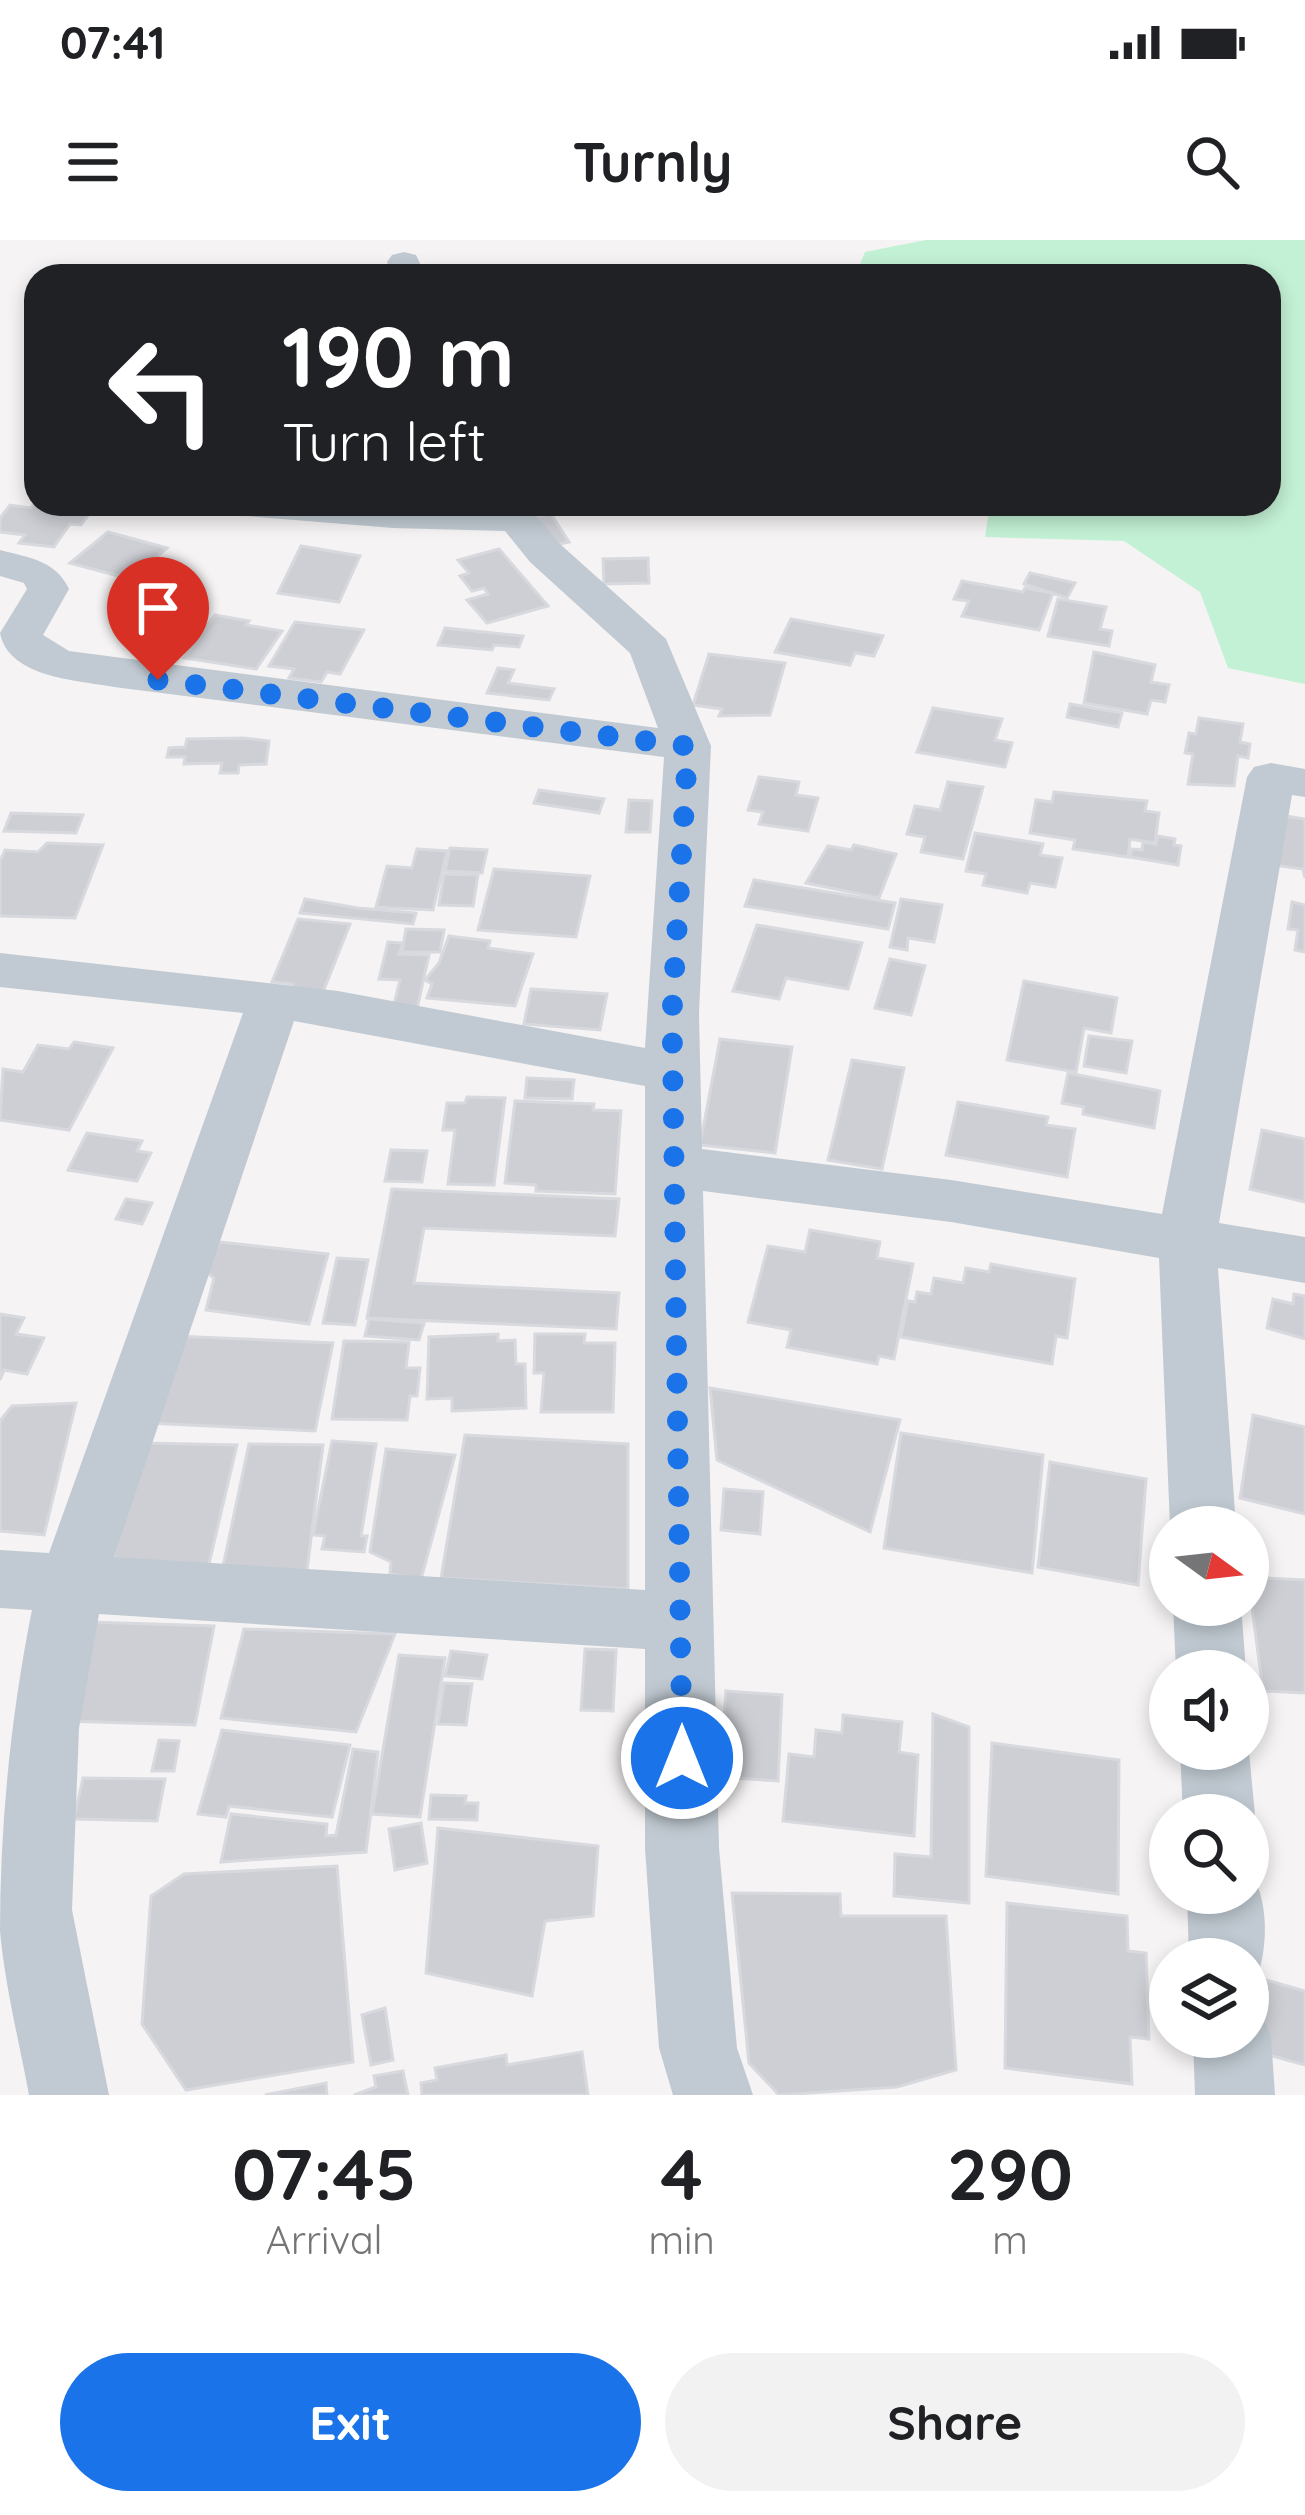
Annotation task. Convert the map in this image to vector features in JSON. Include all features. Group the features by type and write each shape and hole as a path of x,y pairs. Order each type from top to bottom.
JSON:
{"street":[{"path":"512,516 650,648 688,746 684,861 675,935 672,1073 682,1849 698,2048 713,2095"},
{"path":"0,563 41,574 47,589 21,635 26,648 56,662 113,674 688,746"},
{"path":"1202,1506 1187,1238 1271,777 1305,783"},
{"path":"0,970 274,1000 487,1031 672,1073"},
{"path":"69,2095 17,1914 44,1728 71,1585 274,1000"},
{"path":"672,1166 1187,1238 1305,1260"},
{"path":"0,1579 682,1622"}],"green space":[{"path":"926,240 1305,240 1305,684 1228,668 1200,592 1124,541 985,537 988,516 1281,516 1281,264 860,264 865,252"}],"building":[{"path":"10,505 24,507 24,516 88,516 81,525 70,524 54,547 19,543 25,535 0,532 0,518"},
{"path":"552,516 569,542 546,547 528,518"},
{"path":"108,532 167,548 130,579 70,563"},
{"path":"301,546 360,556 339,602 278,593"},
{"path":"499,549 548,606 487,623 467,600 488,594 484,588 472,591 460,576 469,573 458,560"},
{"path":"648,558 649,583 604,584 603,559"},
{"path":"1030,573 1075,583 1067,598 1024,584"},
{"path":"962,581 1053,593 1039,630 962,616 969,601 954,599"},
{"path":"1058,599 1106,607 1100,629 1112,631 1109,646 1048,636"},
{"path":"215,615 282,631 256,669 184,658"},
{"path":"791,619 883,636 874,656 855,653 850,665 775,652"},
{"path":"295,622 364,630 340,674 327,672 321,682 289,678 294,669 269,666"},
{"path":"445,628 523,636 519,647 494,645 492,650 438,645"},
{"path":"1094,652 1155,665 1151,682 1169,685 1165,702 1151,700 1147,714 1084,703"},
{"path":"709,654 785,663 770,715 719,716 722,709 693,705"},
{"path":"498,668 514,670 508,683 554,689 549,700 487,693"},
{"path":"1070,704 1122,713 1118,727 1067,717"},
{"path":"933,708 1002,719 995,740 1012,743 1005,767 917,752"},
{"path":"1199,718 1243,724 1240,742 1250,744 1248,758 1238,756 1234,786 1188,784 1193,754 1185,753 1189,733 1196,734"},
{"path":"187,739 269,741 266,764 239,765 238,773 220,773 222,763 184,764 185,757 167,757 169,748 185,747"},
{"path":"759,777 799,782 796,795 818,798 808,831 759,824 763,812 748,810"},
{"path":"948,782 983,787 963,859 921,852 925,837 907,834 915,806 940,810"},
{"path":"539,790 604,799 599,813 534,803"},
{"path":"1054,792 1147,801 1145,811 1159,813 1155,843 1130,839 1128,857 1073,849 1075,840 1030,833 1036,800 1052,802"},
{"path":"629,800 652,801 650,832 626,832"},
{"path":"11,813 83,815 76,833 4,831"},
{"path":"1279,815 1305,819 1305,878 1303,869 1274,865"},
{"path":"975,833 1043,844 1040,855 1062,858 1055,887 1030,883 1027,893 983,885 986,874 966,871"},
{"path":"1158,836 1175,839 1174,845 1181,846 1178,865 1130,857 1132,849 1142,850 1143,842 1156,844"},
{"path":"47,843 103,845 75,918 0,916 0,861 5,850 38,852"},
{"path":"854,845 896,854 879,898 806,883 828,846 851,850"},
{"path":"450,848 487,850 482,873 445,871"},
{"path":"417,849 447,851 433,910 376,907 387,866 412,868"},
{"path":"494,869 590,876 576,937 478,930"},
{"path":"444,874 478,875 473,906 439,905"},
{"path":"754,880 895,903 888,929 745,906"},
{"path":"305,899 416,913 413,924 300,913"},
{"path":"901,899 942,905 934,942 908,938 907,950 890,947"},
{"path":"1292,902 1305,905 1305,952 1295,950 1298,930 1288,929"},
{"path":"298,919 350,924 321,997 289,993 293,984 272,982"},
{"path":"757,925 862,943 848,989 786,978 779,999 733,991"},
{"path":"406,929 444,930 440,952 402,952"},
{"path":"449,936 490,941 488,948 533,954 515,1006 427,998 432,984 425,980 439,963"},
{"path":"388,942 403,943 399,954 429,955 417,1009 393,1008 400,980 379,979"},
{"path":"890,959 925,966 911,1015 875,1008"},
{"path":"1024,981 1117,998 1111,1033 1084,1028 1076,1072 1007,1060"},
{"path":"531,989 607,994 600,1030 524,1024"},
{"path":"1089,1036 1132,1041 1126,1073 1084,1066"},
{"path":"720,1039 792,1047 775,1153 700,1145"},
{"path":"74,1042 113,1048 69,1130 0,1120 3,1069 23,1072 38,1045 69,1049"},
{"path":"852,1060 904,1068 882,1169 828,1160"},
{"path":"1068,1073 1160,1091 1154,1128 1083,1114 1084,1107 1062,1103"},
{"path":"527,1078 574,1080 572,1099 525,1098"},
{"path":"467,1097 505,1098 494,1185 448,1184 455,1130 443,1130 447,1103 465,1103"},
{"path":"515,1101 594,1104 593,1110 621,1111 615,1194 536,1191 536,1185 505,1183"},
{"path":"958,1102 1048,1117 1046,1125 1075,1129 1067,1177 946,1155"},
{"path":"1262,1130 1305,1139 1305,1202 1250,1189"},
{"path":"87,1133 142,1141 137,1151 151,1153 137,1181 68,1170"},
{"path":"391,1150 427,1151 422,1182 385,1181"},
{"path":"392,1189 619,1199 615,1236 424,1228 414,1283 619,1293 616,1329 367,1318"},
{"path":"126,1199 152,1203 142,1224 116,1219"},
{"path":"810,1230 880,1242 877,1258 913,1264 894,1359 879,1356 877,1364 787,1347 791,1330 748,1322 768,1246 805,1252"},
{"path":"220,1242 328,1254 309,1324 206,1310 214,1278 202,1269"},
{"path":"337,1258 368,1260 355,1325 323,1323"},
{"path":"991,1264 1075,1279 1067,1338 1056,1336 1052,1364 901,1337 908,1301 915,1302 917,1292 931,1294 934,1278 963,1283 966,1268 989,1272"},
{"path":"1294,1294 1305,1296 1305,1339 1267,1328 1273,1299 1293,1304"},
{"path":"0,1314 24,1318 16,1334 44,1338 27,1374 4,1370 0,1380"},
{"path":"369,1319 424,1323 419,1340 365,1336"},
{"path":"498,1334 498,1341 515,1340 516,1364 525,1364 526,1408 452,1411 452,1398 427,1399 429,1337"},
{"path":"535,1334 585,1334 584,1343 615,1343 613,1412 541,1412 544,1373 534,1373"},
{"path":"174,1336 333,1343 315,1431 150,1423"},
{"path":"344,1341 409,1342 406,1368 420,1368 417,1396 410,1396 407,1420 332,1419"},
{"path":"710,1388 900,1420 870,1532 717,1460"},
{"path":"76,1403 44,1535 0,1531 0,1421 12,1406"},
{"path":"1253,1415 1305,1427 1305,1514 1240,1498"},
{"path":"901,1433 1043,1455 1032,1573 884,1548"},
{"path":"465,1435 628,1444 628,1589 441,1578"},
{"path":"332,1441 376,1444 361,1536 367,1536 364,1552 322,1549 325,1536 313,1535"},
{"path":"143,1443 237,1445 208,1568 113,1558"},
{"path":"249,1444 323,1445 307,1570 222,1571"},
{"path":"386,1449 455,1455 421,1579 390,1574 391,1562 370,1552"},
{"path":"1050,1462 1146,1479 1138,1585 1038,1567"},
{"path":"724,1489 763,1492 760,1534 721,1530"},
{"path":"1269,1578 1305,1580 1305,1693 1269,1691 1269,1650 1258,1650 1254,1626 1269,1626"},
{"path":"88,1622 214,1626 195,1725 65,1721"},
{"path":"244,1629 395,1634 356,1732 221,1718"},
{"path":"585,1649 616,1650 613,1711 581,1710"},
{"path":"451,1651 487,1655 482,1679 445,1676"},
{"path":"399,1655 445,1658 420,1817 372,1814"},
{"path":"444,1683 472,1684 466,1725 438,1724"},
{"path":"726,1691 782,1695 778,1781 720,1777"},
{"path":"933,1714 969,1727 969,1903 894,1896 895,1854 931,1857"},
{"path":"843,1715 902,1722 899,1752 918,1755 914,1836 783,1821 789,1754 814,1757 816,1730 842,1733"},
{"path":"222,1730 350,1745 332,1817 229,1806 226,1817 198,1814"},
{"path":"159,1740 179,1741 174,1771 152,1771"},
{"path":"992,1743 1119,1760 1118,1894 986,1876"},
{"path":"353,1749 378,1752 366,1852 221,1862 231,1814 327,1824 326,1836 336,1835"},
{"path":"83,1778 165,1779 157,1821 74,1819"},
{"path":"431,1795 466,1796 465,1803 478,1803 477,1820 429,1819"},
{"path":"421,1823 427,1863 395,1870 389,1829"},
{"path":"438,1828 598,1846 593,1916 545,1921 532,1996 426,1973"},
{"path":"337,1866 353,2062 186,2090 142,2024 151,1896 184,1874"},
{"path":"732,1893 840,1894 841,1916 946,1916 956,2070 897,2087 779,2095 749,2063"},
{"path":"1007,1903 1127,1916 1128,1951 1146,1953 1149,2039 1130,2037 1132,2084 1005,2068"},
{"path":"1269,1981 1305,1991 1305,2065 1269,2055"},
{"path":"385,2008 393,2060 371,2065 362,2015"},
{"path":"582,2052 588,2095 422,2095 421,2083 437,2080 435,2068 506,2055 507,2065"},
{"path":"403,2071 408,2095 354,2095 376,2087 374,2076"},
{"path":"326,2083 327,2095 265,2095"}],"route":[{"path":"158,680 688,746 672,1013 682,1758"}]}
